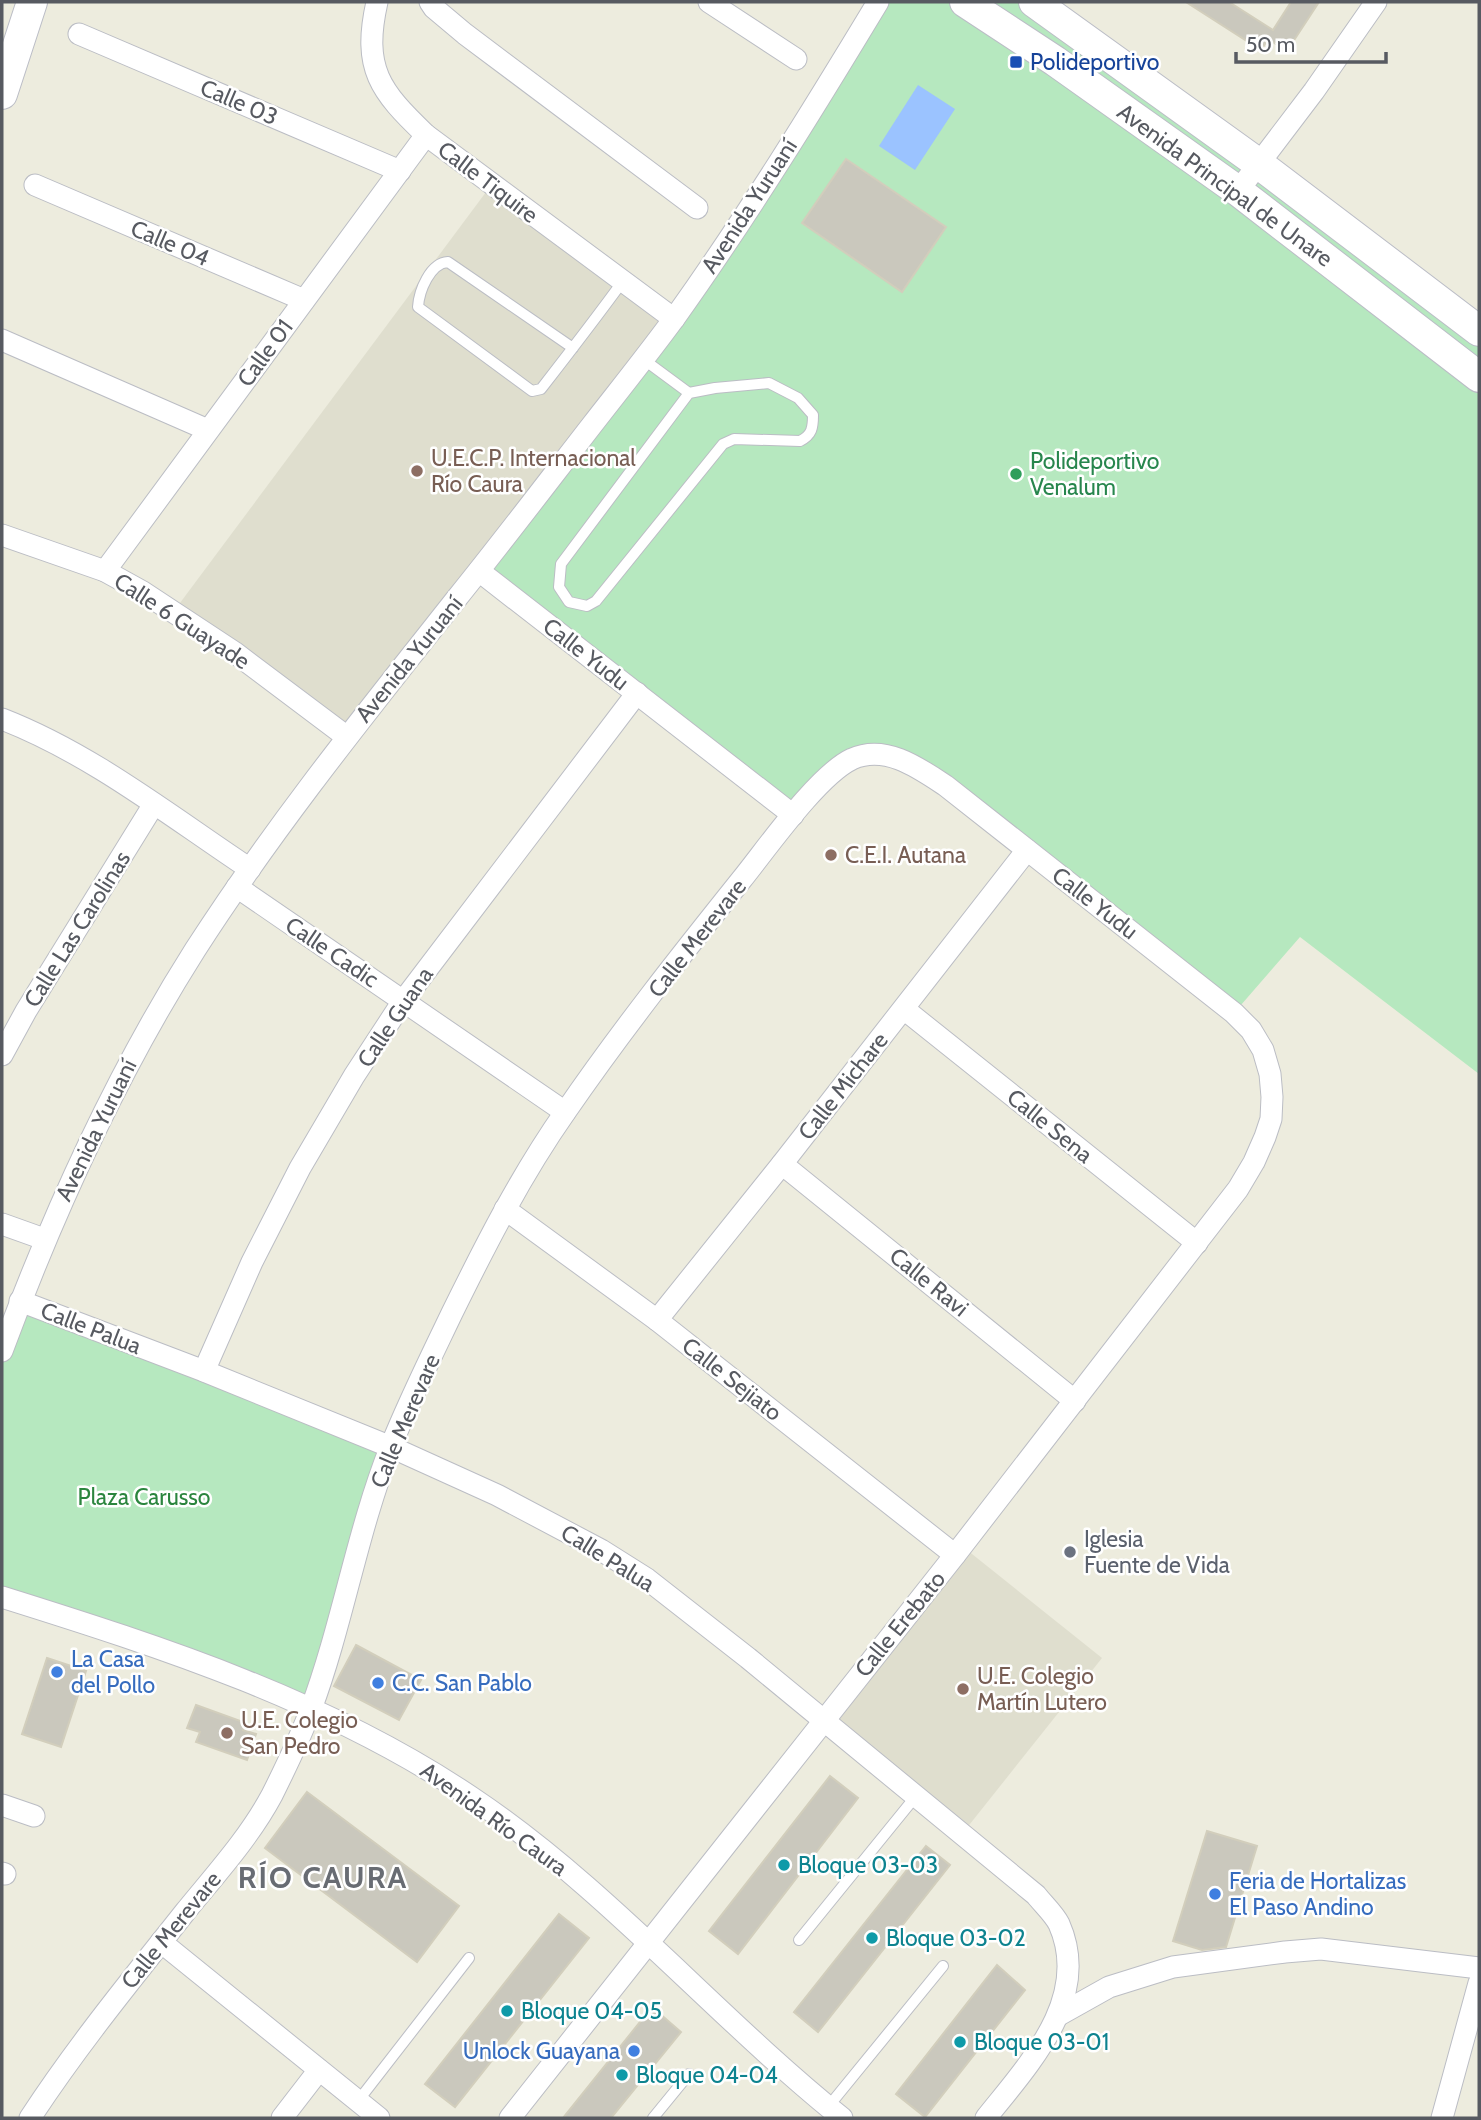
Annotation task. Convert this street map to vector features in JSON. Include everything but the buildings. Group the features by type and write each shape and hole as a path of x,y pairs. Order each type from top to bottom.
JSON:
{"street":[{"path":"2,94 32,2"},
{"name":"Calle Tiquire","path":"377,2 371,47 376,75 390,100 426,135 674,319"},
{"path":"430,2 465,34 697,208"},
{"path":"709,2 796,59"},
{"name":"Avenida Yuruaní","path":"4,1339 44,1239 121,1076 182,972 237,887 347,737 674,319 785,152 878,2"},
{"name":"Avenida Principal de Unare","path":"965,2 1055,61 1238,191 1479,377"},
{"name":"Avenida Principal de Unare","path":"1034,2 1259,164 1479,331"},
{"path":"1238,191 1314,91 1376,2"},
{"name":"Calle 03","path":"79,34 400,171"},
{"name":"Calle 01","path":"104,571 426,135"},
{"name":"Calle 04","path":"35,185 304,300"},
{"path":"2,340 208,430"},
{"name":"Calle 6 Guayade","path":"2,535 104,571 187,620 347,737"},
{"name":"Calle Yudu","path":"479,571 793,815"},
{"name":"Calle Guana","path":"204,1371 252,1262 300,1168 354,1076 403,1001 637,693"},
{"path":"2,719 62,747 154,804 250,869"},
{"name":"Calle Yudu","path":"849,760 869,754 892,756 919,768 946,786 1234,1013 1251,1030 1263,1049 1270,1074 1271,1119"},
{"name":"Calle Merevare","path":"30,2118 88,2036 270,1799 311,1708 391,1447 423,1374 505,1209 565,1112 709,920 793,815 827,778 849,760"},
{"name":"Calle Las Carolinas","path":"2,1055 39,989 154,804"},
{"name":"Calle Michare","path":"657,1320 904,1009 1027,849"},
{"name":"Calle Cadic","path":"237,887 565,1112"},
{"name":"Calle Sena","path":"904,1009 1197,1243"},
{"name":"Calle Erebato","path":"510,2118 955,1555 1197,1243 1238,1189 1254,1162 1271,1119"},
{"name":"Calle Ravi","path":"782,1164 1075,1401"},
{"name":"Calle Sejiato","path":"505,1209 657,1320 955,1555"},
{"path":"2,1224 44,1239"},
{"name":"Calle Palua","path":"20,1301 204,1371 391,1447 497,1495 601,1550 647,1579 824,1719 1036,1895 1058,1922 1068,1951 1069,1983 1059,2015"},
{"name":"Avenida Río Caura","path":"2,1597 158,1647 311,1708 399,1753 473,1798 559,1865 648,1942 747,2037 835,2113"},
{"path":"2,1805 34,1816"},
{"path":"161,1942 379,2118"},
{"path":"986,2118 1041,2047 1059,2015 1109,1987 1172,1967 1321,1949 1479,1968"},
{"path":"1442,2118 1479,1983"},
{"path":"282,2118 319,2070"}],"lane":[{"path":"573,348 448,262 437,266 420,292 418,307 532,391 541,389 573,348 623,281"},
{"path":"643,359 689,393 769,383 798,398 813,415 813,428 809,436 800,441 734,439 723,444 596,601 587,606 569,602 559,587 561,564 689,393"},
{"path":"799,1940 916,1796"},
{"path":"358,2101 469,1958"},
{"path":"835,2113 943,1966"},
{"path":"653,2118 689,2074"}],"shaded area":[{"name":"U.E.C.P. Internacional Río Caura","path":"492,184 674,319 347,737 174,611"},
{"name":"U.E. Colegio Martín Lutero","path":"962,1546 1102,1658 962,1834 824,1719"}],"green space":[{"name":"Polideportivo Venalum","path":"878,2 1034,2 1479,331 1479,1074 1300,937 1234,1013 946,786 869,754 793,815 479,571 674,319"},
{"name":"Plaza Carusso","path":"20,1301 391,1447 311,1708 2,1597 2,1351"}],"water":[{"path":"918,85 955,109 915,170 879,146"}],"place":[{"name":"Polideportivo","path":"1016,62"},
{"name":"U.E.C.P. Internacional Río Caura","path":"417,471"},
{"name":"Polideportivo Venalum","path":"1016,474"},
{"name":"C.E.I. Autana","path":"831,855"},
{"name":"Iglesia Fuente de Vida","path":"1070,1552"},
{"name":"La Casa del Pollo","path":"57,1672"},
{"name":"C.C. San Pablo","path":"378,1683"},
{"name":"U.E. Colegio Martín Lutero","path":"963,1689"},
{"name":"U.E. Colegio San Pedro","path":"227,1733"},
{"name":"Bloque 03-03","path":"784,1865"},
{"name":"Feria de Hortalizas El Paso Andino","path":"1215,1894"},
{"name":"Bloque 03-02","path":"872,1938"},
{"name":"Bloque 04-05","path":"507,2011"},
{"name":"Bloque 03-01","path":"960,2042"},
{"name":"Unlock Guayana","path":"634,2051"},
{"name":"Bloque 04-04","path":"622,2075"}],"district":[{"name":"RÍO CAURA","path":"323,1878"}]}
